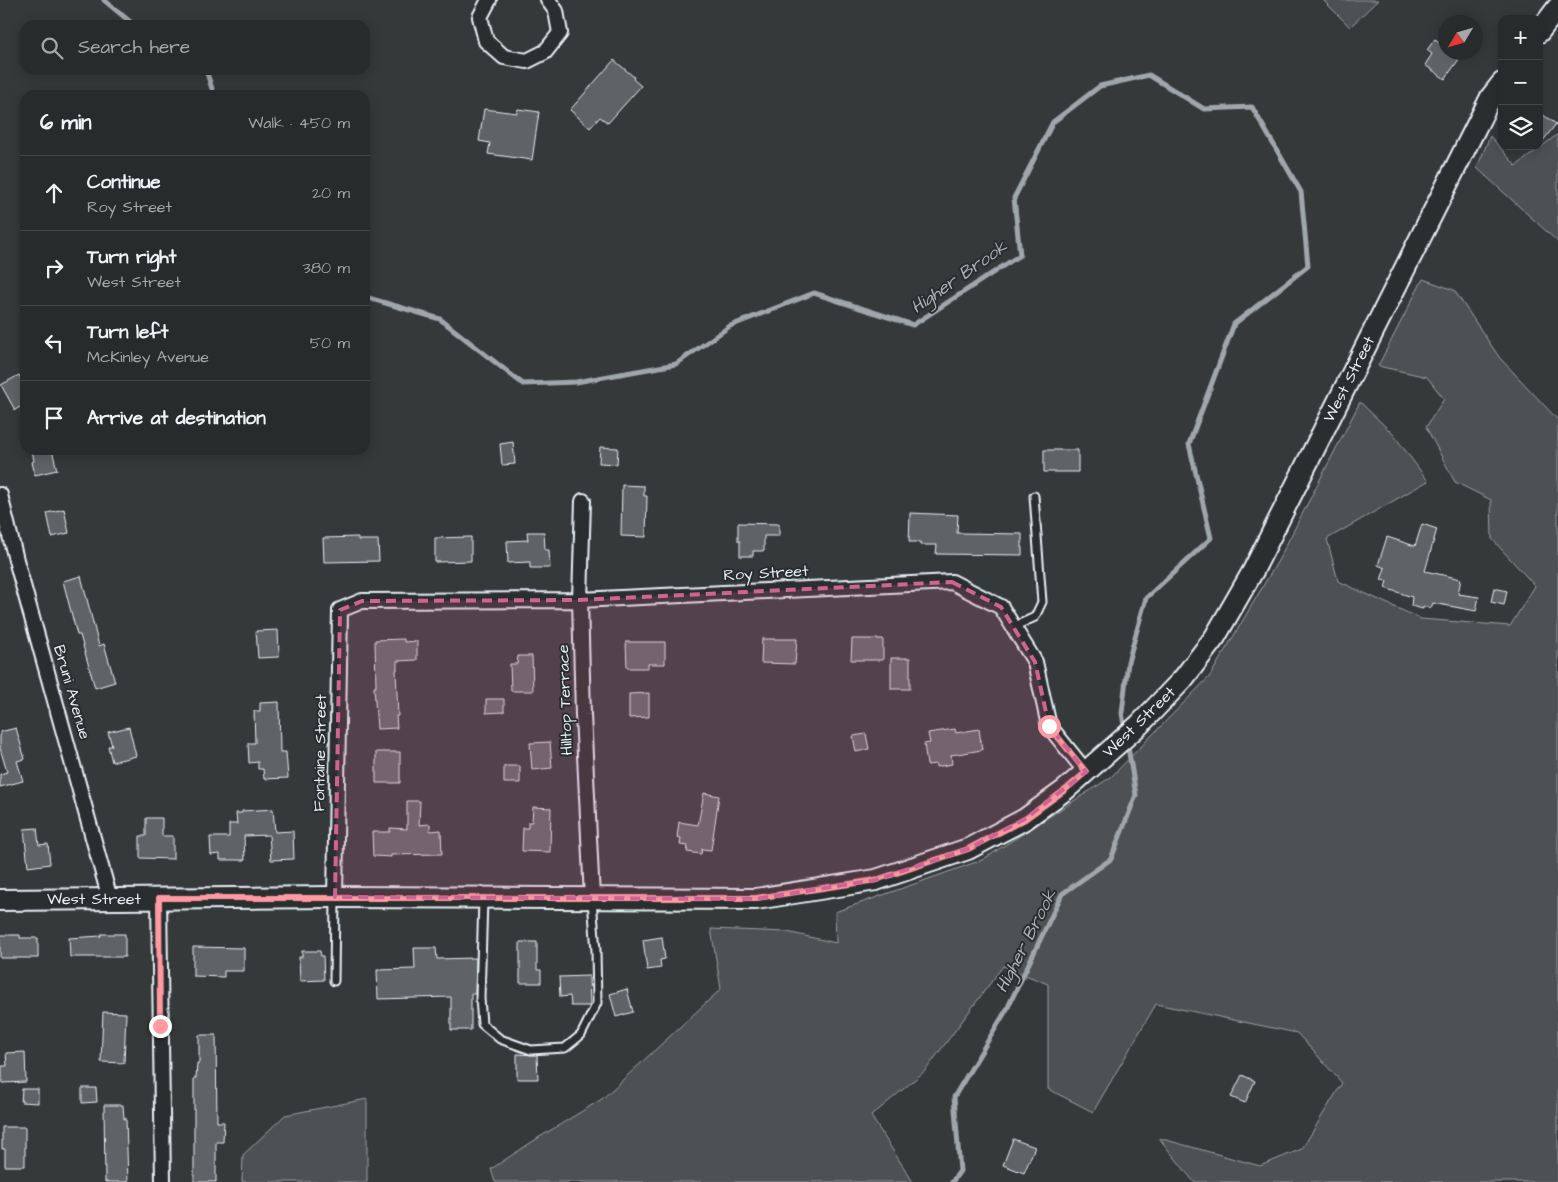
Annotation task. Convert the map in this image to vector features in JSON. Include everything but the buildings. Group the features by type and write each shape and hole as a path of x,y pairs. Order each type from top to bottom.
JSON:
{"main road":[{"path":"1543,27 1558,7"},
{"name":"West Street","path":"0,900 335,897 756,898 876,880 968,849 1025,819 1065,790 1138,725 1183,679 1215,637 1253,570 1491,97 1498,88"}],"street":[{"path":"489,0 480,17 486,41 504,57 527,62 545,52 560,33 556,11 548,0"},
{"name":"Bruni Avenue","path":"0,495 2,510 110,899"},
{"name":"Hilltop Terrace","path":"583,501 580,600 582,715 592,898"},
{"name":"Roy Street","path":"340,610 362,601 580,600 952,582 1001,606 1035,662 1049,726 1086,772"},
{"name":"Fontaine Street","path":"335,897 340,610"},
{"path":"159,898 164,1182"}],"lane":[{"path":"1013,627 1035,617 1042,602 1034,496"},
{"path":"334,981 335,897"},
{"path":"483,897 480,998 482,1024 500,1039 531,1050 565,1048 581,1035 597,1003 592,898"}],"highlighted area":[{"path":"952,582 1001,607 1035,662 1049,726 1086,772 1025,819 968,849 876,880 756,899 335,897 340,610 362,601 580,600"}],"shaded area":[{"path":"1323,0 1378,0 1350,27"},
{"path":"1558,134 1558,242 1477,168 1490,136 1498,145 1498,150 1502,150 1516,166 1537,150 1543,150 1543,145"},
{"path":"1423,279 1454,290 1499,357 1558,420 1558,1182 1194,1182 1159,1138 1260,1166 1302,1149 1342,1083 1297,1033 1156,1004 1093,1112 1048,1089 1048,984 1003,966 925,1071 871,1116 913,1182 495,1182 491,1169 602,1099 721,989 711,929 787,932 836,943 835,912 982,860 1111,777 1210,676 1279,559 1360,402 1393,434 1428,481 1327,539 1338,581 1421,619 1510,626 1535,586 1492,539 1491,500 1455,482 1426,427 1444,399 1427,377 1378,366"},
{"path":"367,1099 367,1182 242,1182 243,1155 285,1115"}],"waterway":[{"name":"Higher Brook","path":"104,0 128,20"},
{"name":"Higher Brook","path":"208,75 212,90"},
{"name":"Higher Brook","path":"370,298 440,319 523,384 576,382 676,364 730,326 814,293 913,325 1020,255 1014,198 1053,122 1100,86 1149,75 1204,109 1252,107 1301,192 1308,266 1234,324 1189,444 1211,538 1146,598 1128,662 1122,713 1125,731"},
{"name":"Higher Brook","path":"952,1182 960,1171 954,1097 1007,1009 1062,894 1111,859 1136,795 1127,741"}],"route":[{"path":"160,1026 159,898 756,898 876,880 968,849 1025,819 1086,772 1049,726"}]}
